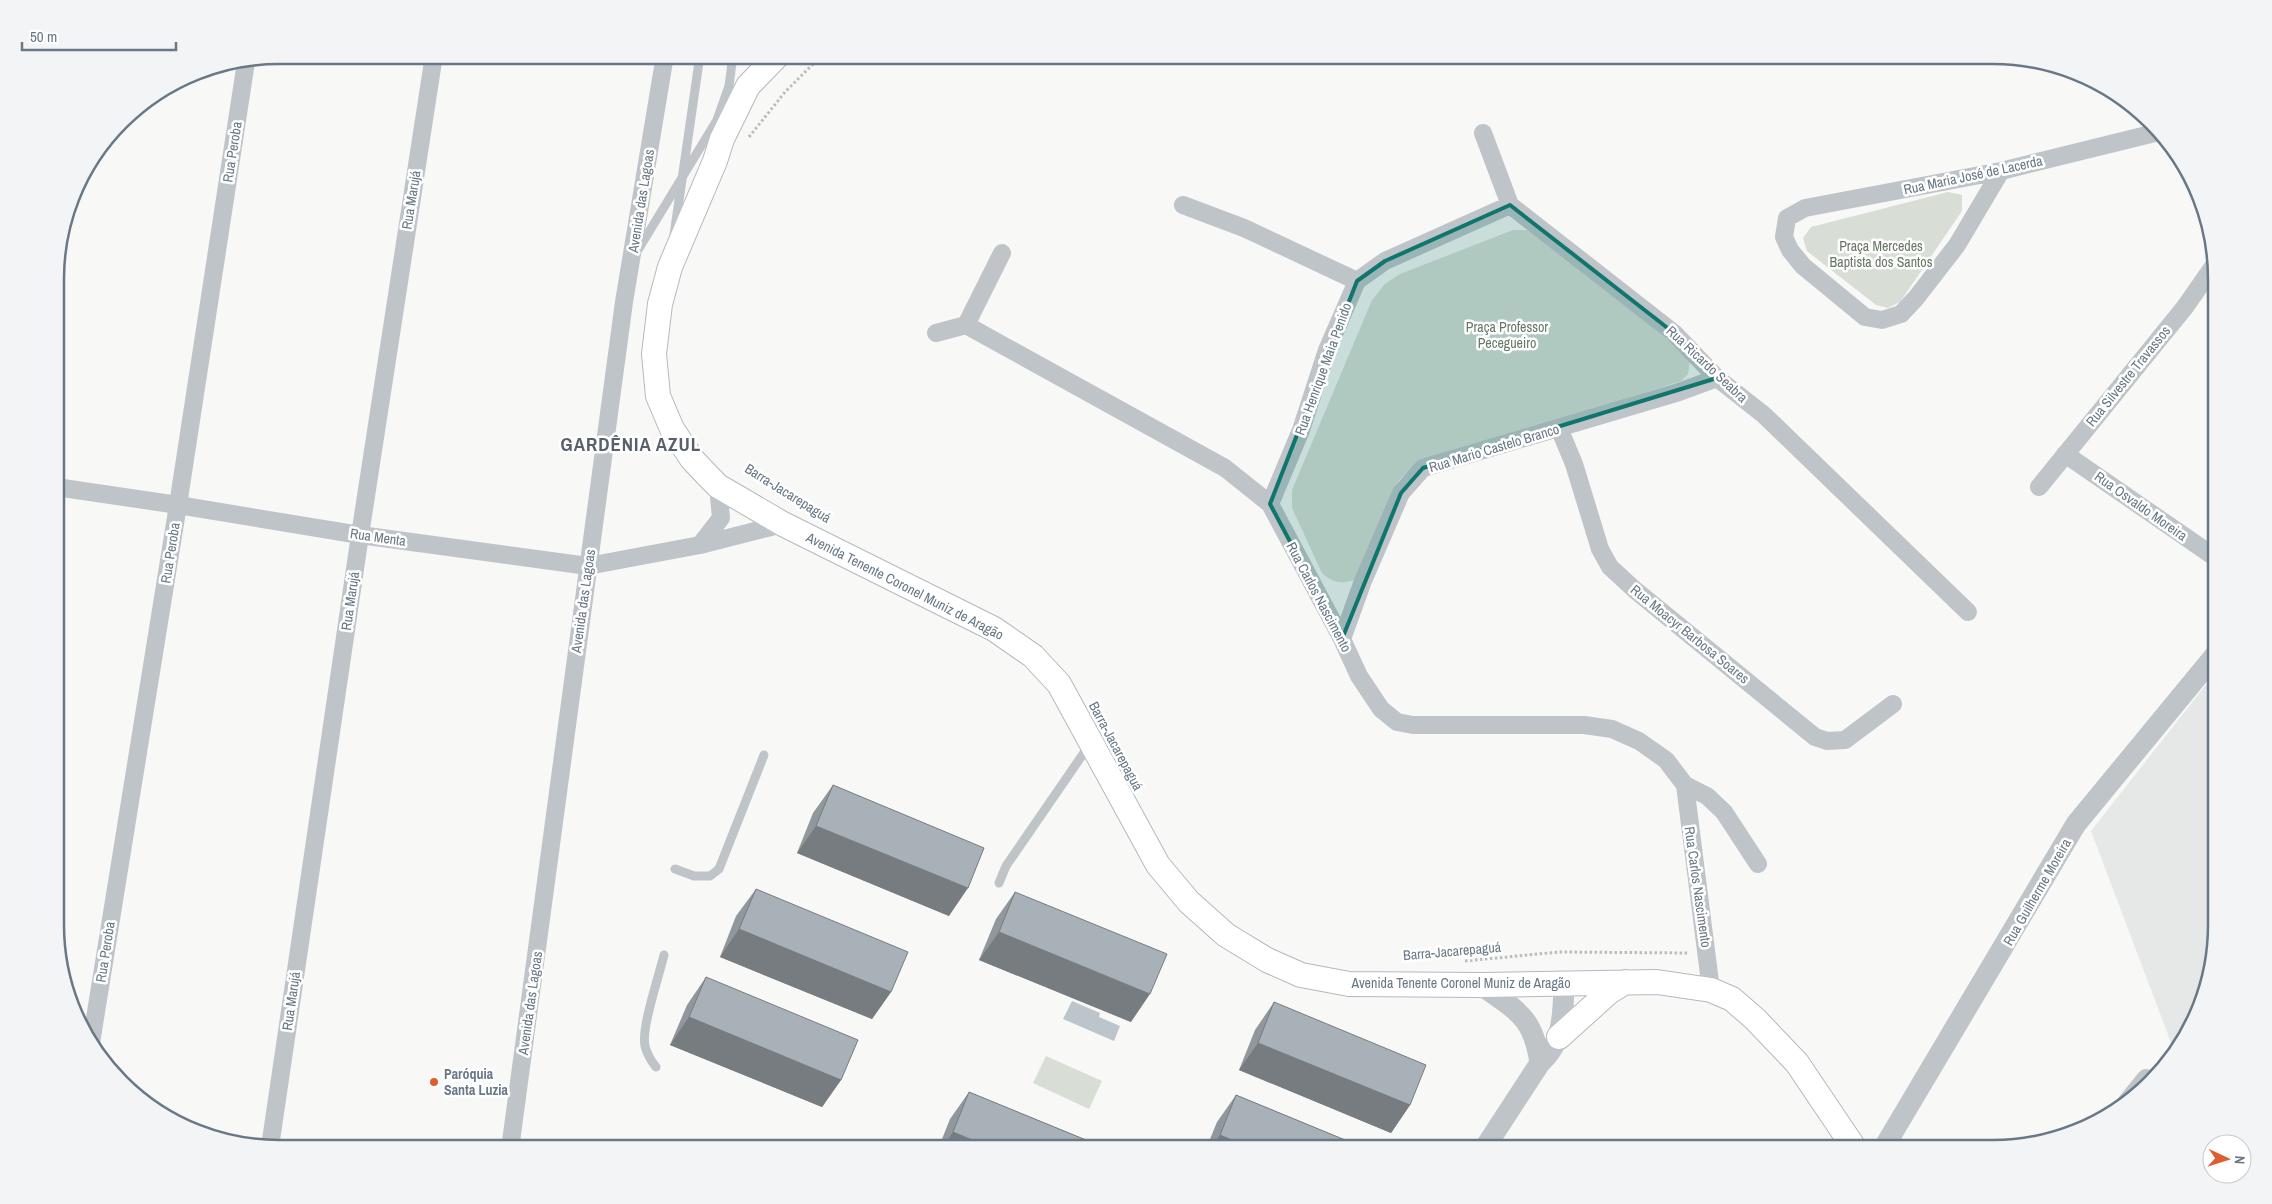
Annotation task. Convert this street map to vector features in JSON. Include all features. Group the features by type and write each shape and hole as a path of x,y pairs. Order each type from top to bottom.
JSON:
{"main road":[{"name":"Avenida Tenente Coronel Muniz de Aragão","path":"769,64 748,86 722,139 716,160 670,267 660,304 654,354 658,396 672,429 692,458 718,486 783,524 994,629 1033,656 1059,684 1158,865 1189,902 1234,940 1267,960 1301,974 1349,984 1481,985 1658,982 1711,990 1732,999 1755,1019 1797,1063 1850,1140"},
{"path":"1559,1037 1610,992 1626,982"}],"street":[{"name":"Rua Marujá","path":"271,1140 360,535 433,64"},
{"name":"Avenida das Lagoas","path":"511,1140 588,566 631,263 664,64"},
{"name":"Rua Peroba","path":"93,1032 178,505 245,67"},
{"path":"1183,205 1244,228 1357,281 1385,261 1510,205 1483,133"},
{"name":"Rua Maria José de Lacerda","path":"2001,171 1957,245 1916,298 1901,314 1882,320 1865,317 1803,266 1790,250 1784,238 1787,218 1805,208 2001,171 2152,134"},
{"name":"Rua Ricardo Seabra","path":"1510,205 1674,333 1717,378 1764,415 1968,612"},
{"path":"936,332 966,325 1002,253"},
{"name":"Rua Silvestre Travassos","path":"2039,487 2185,307 2208,274"},
{"name":"Rua Henrique Maia Penido","path":"1270,504 1301,430 1327,350 1357,281"},
{"name":"Rua Carlos Nascimento","path":"966,325 1225,468 1270,504 1364,684 1380,709 1397,722 1413,725 1584,725 1612,729 1639,741 1666,760 1684,784 1707,796 1724,812 1758,864"},
{"name":"Rua Mario Castelo Branco","path":"1342,639 1363,582 1401,493 1423,468 1679,392 1717,378"},
{"name":"Rua Moacyr Barbosa Soares","path":"1559,428 1574,464 1600,549 1610,567 1636,590 1816,737 1827,741 1845,740 1893,704"},
{"name":"Rua Osvaldo Moreira","path":"2065,454 2208,552"},
{"path":"700,545 721,518 718,486"},
{"name":"Rua Menta","path":"64,488 360,535 588,566 700,545 783,524"},
{"name":"Rua Guilherme Moreira","path":"1888,1140 2076,824 2208,664"},
{"name":"Rua Carlos Nascimento","path":"1684,784 1711,990"},
{"path":"1490,1140 1559,1037 1564,984"},
{"path":"1481,985 1520,1014 1531,1028 1537,1040 1540,1063"}],"lane":[{"path":"670,267 699,64"},
{"path":"631,263 683,173 717,120 730,86 732,64"},
{"path":"999,883 1006,866 1091,742"},
{"path":"675,869 694,876 710,876 719,869 764,755"},
{"path":"656,1067 648,1056 644,1045 647,1024 664,955"}],"path":[{"path":"745,144 785,92 813,64"},
{"name":"Barra-Jacarepaguá","path":"1460,962 1559,952 1690,952 1708,962"}],"highlighted area":[{"path":"1510,205 1674,333 1717,378 1423,468 1401,493 1342,639 1270,504 1357,281 1385,261"}],"shaded area":[{"path":"2208,682 2208,939 2204,967 2197,994 2186,1020 2172,1045 2091,831"},
{"path":"1072,1001 1100,1013 1099,1017 1120,1026 1114,1041 1063,1019"}],"green space":[{"name":"Praça Mercedes Baptista dos Santos","path":"1948,192 1962,195 1962,211 1900,302 1888,308 1876,305 1807,251 1803,238 1811,227"},
{"name":"Praça Professor Pecegueiro","path":"1513,230 1528,230 1541,235 1685,354 1690,361 1688,374 1681,381 1416,465 1399,480 1392,492 1359,574 1354,580 1345,582 1329,579 1322,573 1292,508 1292,490 1372,300 1385,284 1400,274"},
{"path":"1046,1056 1102,1081 1089,1109 1033,1083"}],"building":[{"path":"833,785 984,848 968,888 816,826"},
{"path":"756,889 908,952 891,992 739,929"},
{"path":"1015,892 1167,954 1150,994 999,932"},
{"path":"706,977 858,1040 841,1080 689,1017"},
{"path":"1274,1002 1426,1065 1410,1105 1258,1043"},
{"path":"969,1092 1086,1140 972,1140 953,1132"},
{"path":"1236,1095 1345,1140 1232,1140 1220,1135"}],"place":[{"name":"Paróquia Santa Luzia","path":"434,1082"}],"district":[{"name":"GARDÊNIA AZUL","path":"631,444"}]}
